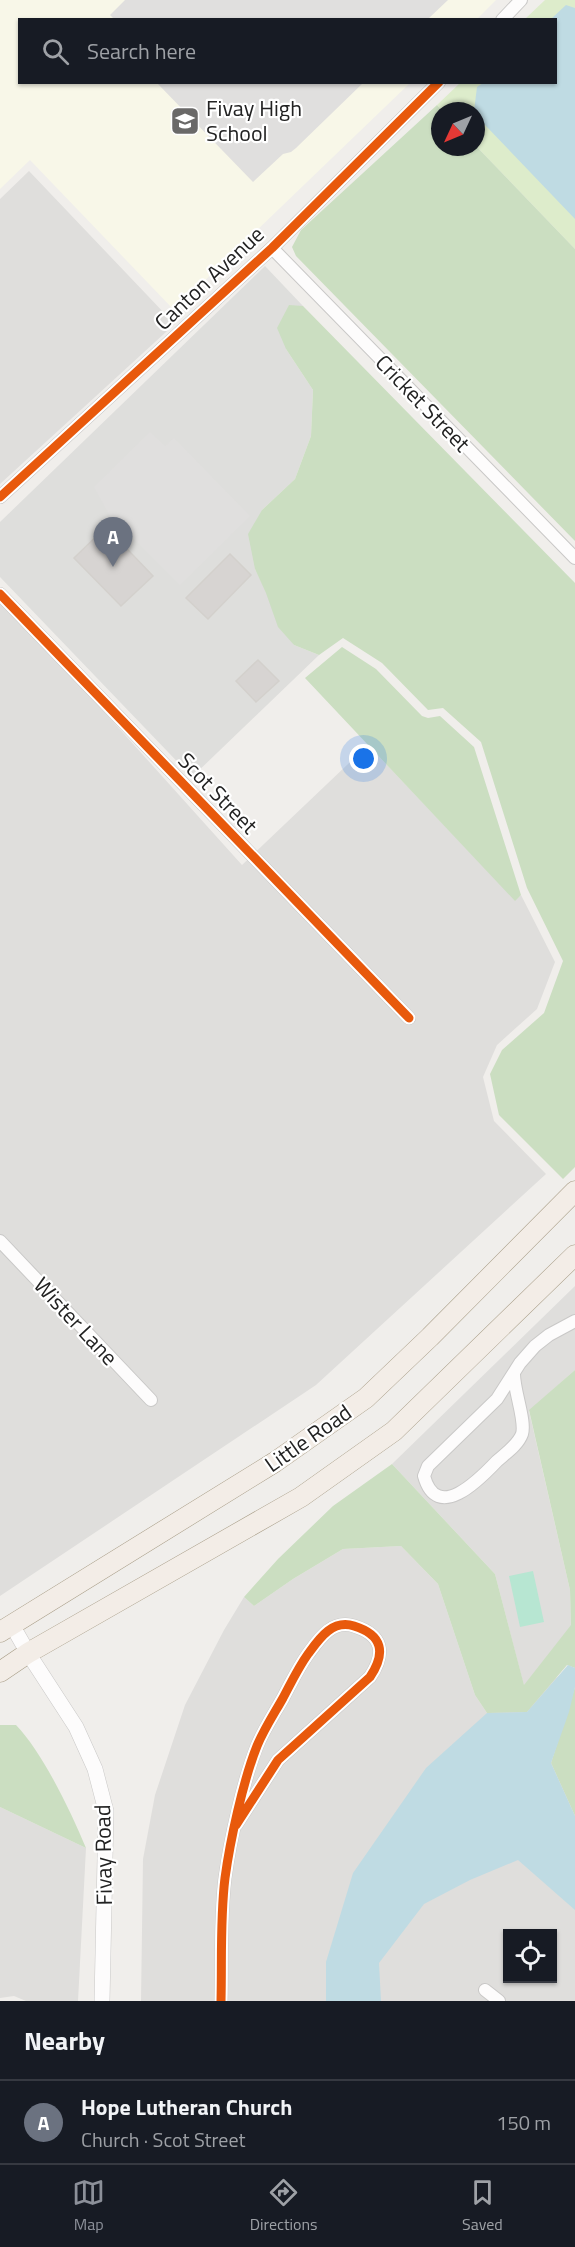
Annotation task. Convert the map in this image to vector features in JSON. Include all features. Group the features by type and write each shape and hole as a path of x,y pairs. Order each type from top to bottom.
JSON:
{"main road":[{"name":"Little Road","path":"6,1629 275,1462 366,1398 575,1191"},
{"name":"Little Road","path":"0,1672 28,1653 301,1497 394,1431 575,1255"}],"street":[{"path":"504,18 521,0"},
{"name":"Canton Avenue","path":"0,496 272,248 437,84"},
{"name":"Cricket Street","path":"272,248 575,558"},
{"name":"Scot Street","path":"0,594 409,1018"},
{"name":"Wister Lane","path":"0,1241 151,1400"},
{"path":"514,1374 514,1390 522,1416 522,1432 517,1442 475,1483 447,1497 436,1496 430,1490 424,1476 428,1466 497,1399 520,1363 535,1346 549,1335 575,1321"},
{"path":"221,2001 225,1879 236,1825 244,1788 257,1746 301,1663 321,1635 332,1627 348,1624 364,1629 375,1637 381,1651 379,1664 362,1685 278,1760 236,1825"},
{"name":"Fivay Road","path":"6,1629 28,1653 76,1727 95,1769 106,1811 102,2001"},
{"path":"485,1990 499,2001"}],"shaded area":[{"name":"Fivay High School","path":"0,0 496,0 478,18 18,18 18,84 409,84 174,310 30,160 0,189"},
{"path":"125,0 448,0 429,18 113,18 110,15"},
{"path":"158,84 362,84 296,148 283,154 253,182"},
{"path":"29,171 167,316 173,316 178,321 0,484 0,199"},
{"path":"265,266 303,306 289,306 286,349 313,390 311,436 295,479 262,510 255,569 294,645 319,655 192,777 0,577 0,522"},
{"path":"150,432 165,446 174,438 250,516 180,585 109,514 94,487"},
{"path":"0,596 242,865 368,745 515,900 521,895 555,962 537,1009 497,1045 483,1077 494,1121 546,1174 316,1385 0,1596"},
{"path":"575,1286 575,1370 529,1411 570,1590 571,1626 524,1686 495,1574 392,1464"},
{"path":"401,1546 438,1584 475,1695 487,1713 575,1668 575,1687 551,1763 575,1816 575,2001 141,2001 143,1859 155,1795 185,1705 244,1597 254,1606 343,1549"},
{"path":"0,1807 86,1848 78,2001 26,2001 14,1996 0,1998"}],"green space":[{"path":"545,0 575,0 575,249 485,155 485,102 440,102 459,84 557,84 557,18 526,18"},
{"path":"431,111 431,156 485,155 575,249 575,541 296,256 292,247 301,230"},
{"path":"289,305 303,306 575,583 575,1167 563,1179 499,1115 490,1074 502,1050 544,1013 563,961 527,888 481,742 443,708 428,710 382,663 343,638 319,655 294,645 278,627 255,569 248,534 262,510 295,479 311,436 313,390 286,349 277,328"},
{"path":"342,647 376,669 422,716 428,718 440,716 474,747 521,895 515,901 305,678"},
{"path":"575,1370 575,1668 567,1665 527,1712 487,1713 475,1695 438,1584 401,1546 343,1549 254,1606 244,1597 278,1559 333,1506 392,1464 495,1574 524,1685 571,1625 570,1590 529,1410"},
{"path":"533,1571 544,1622 520,1627 509,1576"},
{"path":"575,1687 575,1816 551,1763"},
{"path":"0,1725 16,1725 36,1751 64,1801 86,1848 0,1807"}],"water":[{"path":"566,5 575,8 575,219 485,125 485,102 475,102 477,87 482,84 557,84 557,18 552,18"},
{"path":"568,1665 575,1668 575,1687 569,1712 551,1763 575,1816 575,1910 518,1860 470,1880 424,1904 379,1963 381,2001 326,2001 326,1962 353,1873 426,1768 487,1713 527,1712"}],"building":[{"path":"106,527 153,576 121,606 74,558"},
{"path":"230,554 251,575 208,619 186,598"},
{"path":"258,660 279,681 256,702 236,681"}],"cycle path":[{"path":"0,497 272,248 437,84"},
{"path":"0,594 409,1018"},
{"path":"221,2001 225,1878 238,1811 257,1746 301,1665 312,1648 327,1632 339,1625 346,1625 371,1634 379,1646 380,1653 370,1677 278,1760 236,1825"}],"place":[{"name":"Fivay High School","path":"185,121"},
{"name":"Hope Lutheran Church","path":"113,567"}]}
